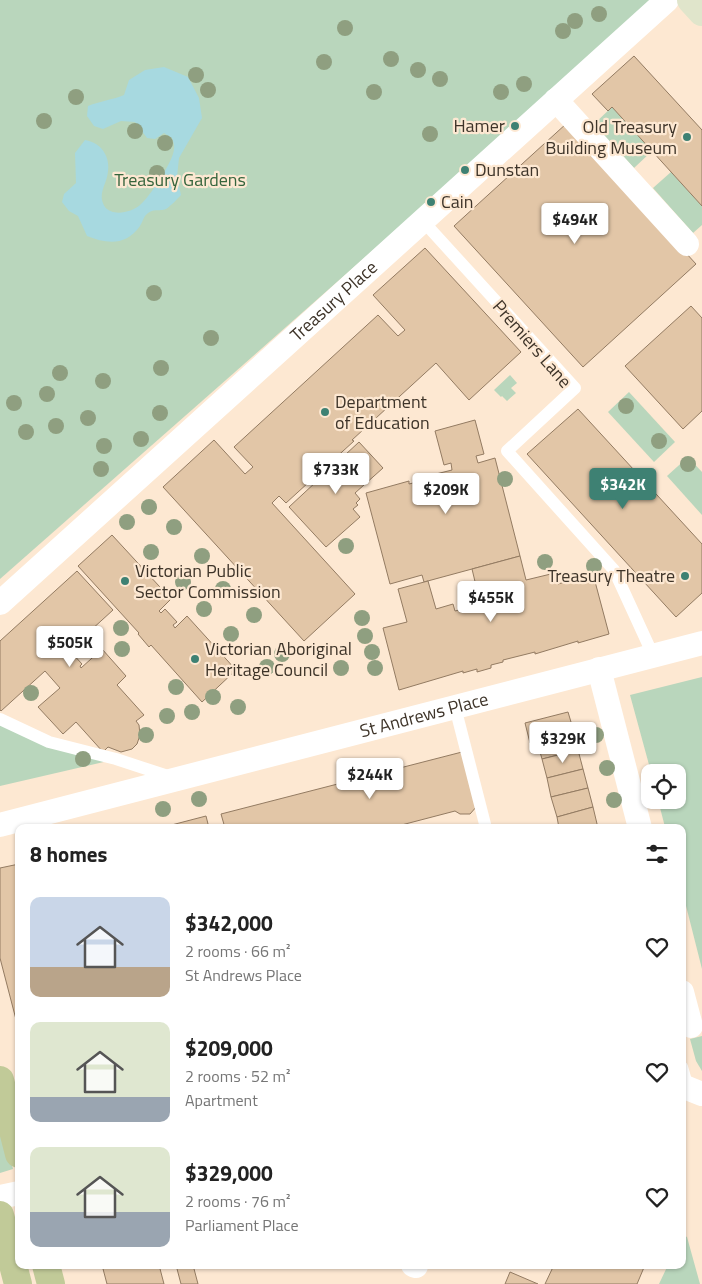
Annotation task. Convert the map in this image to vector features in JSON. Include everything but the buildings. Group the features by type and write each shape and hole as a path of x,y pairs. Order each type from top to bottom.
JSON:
{"main road":[{"path":"0,1080 15,1138"},
{"path":"8,1230 15,1268"},
{"path":"15,1269 18,1284"},
{"path":"47,1269 51,1284"}],"street":[{"name":"Treasury Place","path":"0,603 667,0"},
{"path":"691,0 702,12"},
{"path":"556,100 687,244"},
{"name":"St Andrews Place","path":"0,825 702,643"},
{"path":"599,670 639,824"},
{"path":"686,1006 692,1026"},
{"path":"0,1197 15,1194"}],"lane":[{"name":"Premiers Lane","path":"422,220 575,388 507,451 614,570 653,656"},
{"path":"455,707 485,824"},
{"path":"0,719 50,742 116,759 178,779"}],"green space":[{"name":"Treasury Gardens","path":"0,0 657,0 0,579"},
{"path":"612,107 652,151 634,168 594,124"},
{"path":"671,172 702,206 702,225 693,233 653,188"},
{"path":"510,375 517,383 511,388 516,393 507,401 494,390"},
{"path":"629,392 675,442 654,462 608,412"},
{"path":"688,457 702,472 702,515 667,476"},
{"path":"702,677 702,969 686,906 686,824 664,824 660,809 686,809 686,764 649,764 630,695"},
{"path":"0,720 108,761 0,786"},
{"path":"702,1036 702,1071 696,1061 690,1039"},
{"path":"0,1116 13,1169 0,1173"},
{"path":"687,1237 700,1284 659,1284 666,1269 686,1269"}],"water":[{"path":"164,67 188,77 199,98 202,118 179,158 177,177 181,195 166,209 148,213 140,226 129,237 116,242 109,242 87,236 78,216 69,211 62,202 64,194 76,183 75,153 85,140 97,145 105,153 108,170 102,199 108,210 117,213 132,210 144,201 166,170 174,148 172,138 164,133 155,139 147,138 135,122 121,121 103,129 94,126 87,116 88,106 124,95 129,80 145,70"}],"place":[{"name":"Hamer","path":"515,126"},
{"name":"Old Treasury Building Museum","path":"687,137"},
{"name":"Dunstan","path":"465,170"},
{"name":"Cain","path":"431,202"},
{"name":"Department of Education","path":"325,412"},
{"name":"Treasury Theatre","path":"685,576"},
{"name":"Victorian Public Sector Commission","path":"125,581"},
{"name":"Victorian Aboriginal Heritage Council","path":"195,659"}]}
